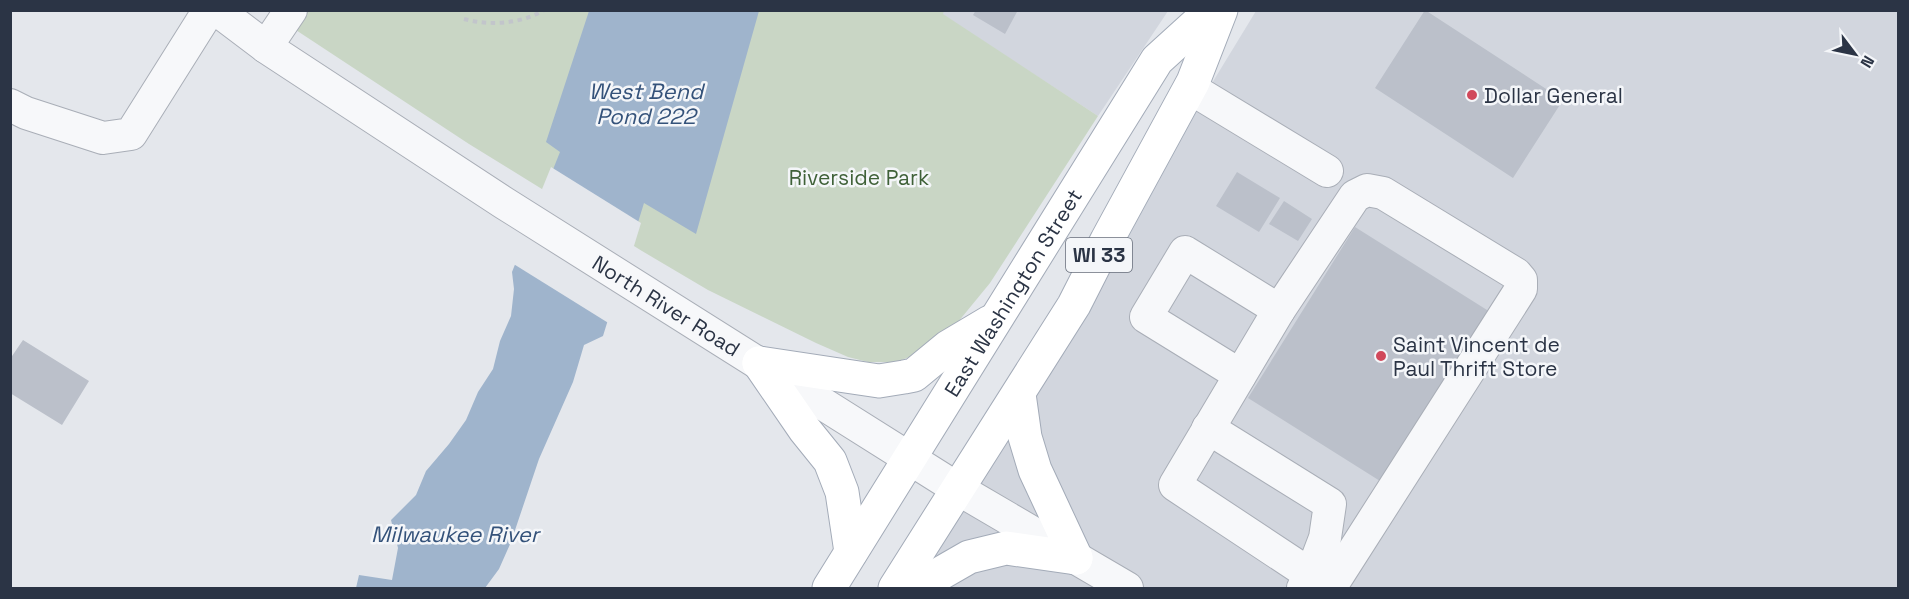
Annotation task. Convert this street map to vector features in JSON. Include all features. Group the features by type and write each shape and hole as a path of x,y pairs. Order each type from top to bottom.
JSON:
{"main road":[{"name":"East Washington Street","path":"828,588 1157,60 1212,10"},
{"name":"WI 33","path":"895,588 1074,305 1190,88 1221,10"},
{"path":"759,363 879,381 904,377 914,375 948,347 994,319"},
{"path":"759,363 830,461 842,492 851,552"},
{"path":"1018,394 1025,437 1035,470 1076,558"},
{"path":"915,588 969,557 1006,548 1076,558"}],"street":[{"path":"10,105 103,138 131,134 209,10"},
{"name":"North River Road","path":"217,10 266,48 504,203 958,489 1127,588"},
{"path":"266,48 291,10"},
{"path":"1190,88 1328,171"},
{"path":"1367,190 1383,193 1515,274 1521,280 1521,289 1315,584 1175,485 1280,310 1354,196 1367,190"},
{"path":"1240,375 1146,317 1185,252 1280,310"},
{"path":"1208,428 1330,504 1315,584"}],"path":[{"path":"464,19 498,23 536,16 544,10"}],"shaded area":[{"path":"944,10 1168,11 1098,116 942,14"},
{"path":"1256,11 1898,11 1898,588 904,588"}],"green space":[{"name":"Riverside Park","path":"267,11 944,11 943,14 1098,116 990,283 958,322 917,354 896,362 868,362 848,357 816,343 708,290 469,144"}],"water":[{"path":"589,11 759,11 696,234 644,203 603,336 584,345 573,382 539,459 511,542 499,569 485,588 356,588 359,575 392,580 398,548 391,520 416,495 426,471 466,420 478,392 493,369 500,341 511,316 514,289 512,272 560,152 546,142"}],"pier":[{"path":"551,167 641,223 610,324 512,263"}],"building":[{"path":"976,10 1018,10 1005,34 973,15"},
{"path":"1425,10 1563,100 1513,178 1375,88"},
{"path":"1237,172 1280,198 1259,232 1216,206"},
{"path":"1284,201 1312,219 1298,241 1269,224"},
{"path":"1355,227 1495,315 1388,486 1248,398"},
{"path":"23,340 89,381 62,425 10,393 10,359"}],"place":[{"name":"Dollar General","path":"1472,95"},
{"name":"Saint Vincent de Paul Thrift Store","path":"1381,356"}],"water label":[{"name":"West Bend Pond 222","path":"646,104"},
{"name":"Milwaukee River","path":"455,534"}]}
